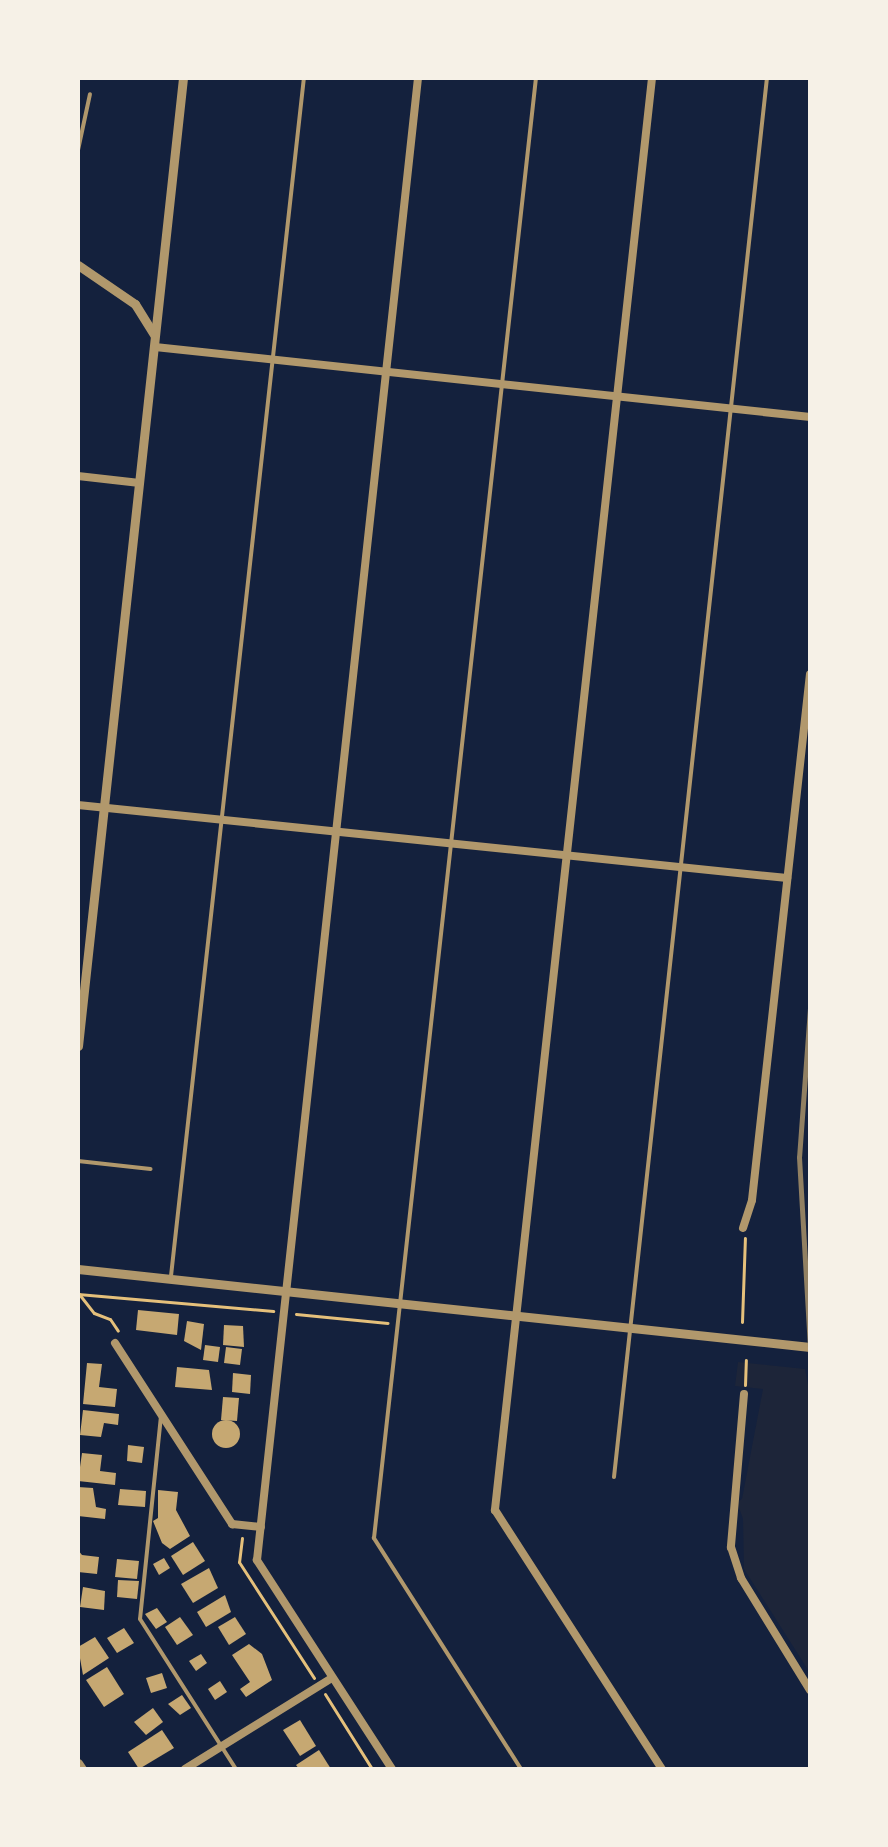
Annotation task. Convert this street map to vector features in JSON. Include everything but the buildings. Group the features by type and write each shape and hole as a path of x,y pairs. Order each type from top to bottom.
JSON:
{"street":[{"path":"78,1046 183,78"},
{"path":"392,1769 257,1560 418,78"},
{"path":"652,78 495,1510 662,1769"},
{"path":"78,265 135,304 155,342"},
{"path":"155,342 271,358 810,417"},
{"path":"78,476 140,483"},
{"path":"743,1228 752,1200 810,674"},
{"path":"78,805 787,878"},
{"path":"78,1269 810,1347"},
{"path":"115,1343 232,1524 261,1527"},
{"path":"744,1394 731,1547 741,1578 810,1690"},
{"path":"185,1769 332,1678"},
{"path":"78,1763 82,1769"}],"lane":[{"path":"171,1280 304,78"},
{"path":"521,1769 374,1538 536,78"},
{"path":"614,1477 734,409 767,78"},
{"path":"78,150 90,94"},
{"path":"78,1161 151,1169"},
{"path":"162,1414 140,1619 236,1769"}],"path":[{"path":"742,1322 748,1250 743,1228"},
{"path":"78,1294 271,1311"},
{"path":"78,1294 94,1313 110,1319"},
{"path":"303,1315 398,1324"},
{"path":"744,1394 746,1360"},
{"path":"242,1538 239,1562 311,1673"},
{"path":"327,1697 372,1769"}],"shaded area":[{"path":"738,1362 805,1369 810,1396 810,1673 744,1569 743,1519 737,1502 742,1499 763,1389 735,1386"}],"railway":[{"path":"810,1008 799,1157 810,1347"}]}
